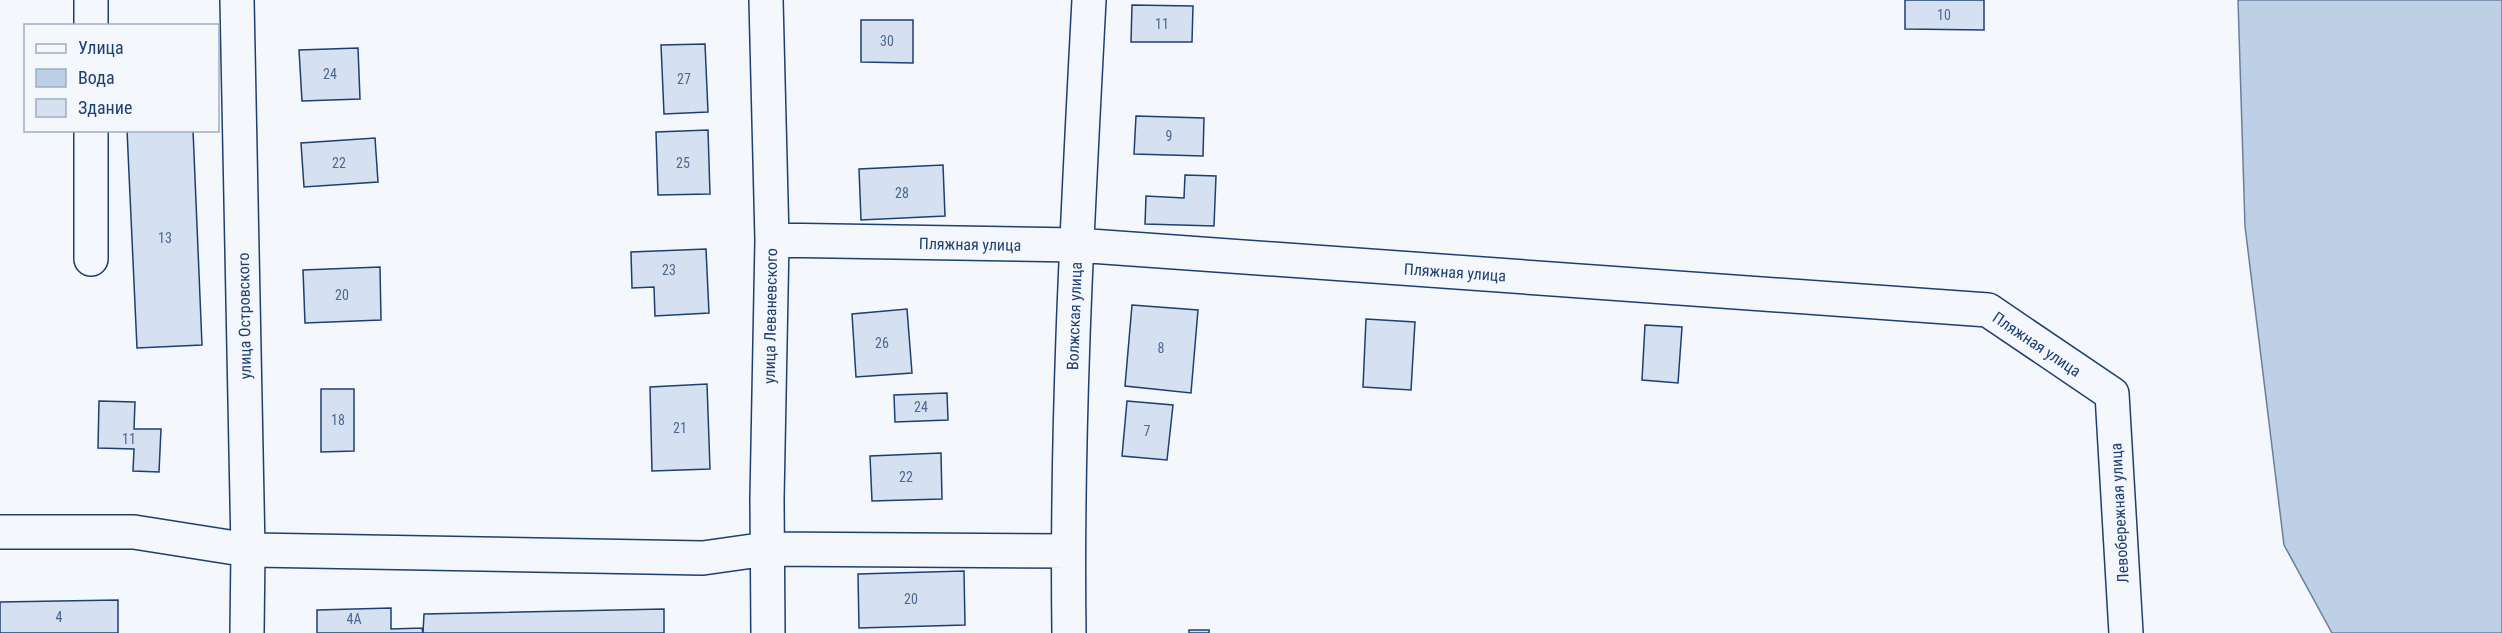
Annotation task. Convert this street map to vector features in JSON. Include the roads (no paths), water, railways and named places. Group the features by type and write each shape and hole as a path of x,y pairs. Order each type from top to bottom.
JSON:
{"street":[{"path":"91,0 91,24"},
{"name":"улица Островского","path":"237,0 248,550 247,633"},
{"name":"улица Леваневского","path":"766,0 772,240 767,549 768,633"},
{"name":"Волжская улица","path":"1069,633 1068,551 1076,245 1089,0"},
{"path":"91,132 91,259"},
{"name":"Пляжная улица","path":"772,240 1076,245 1988,310 2112,394"},
{"name":"Левобережная улица","path":"2112,394 2126,633"},
{"path":"0,531 134,532 248,550 703,558 767,549 1068,551"}],"water":[{"path":"2238,0 2502,0 2502,633 2332,633 2284,545 2245,226"}]}
